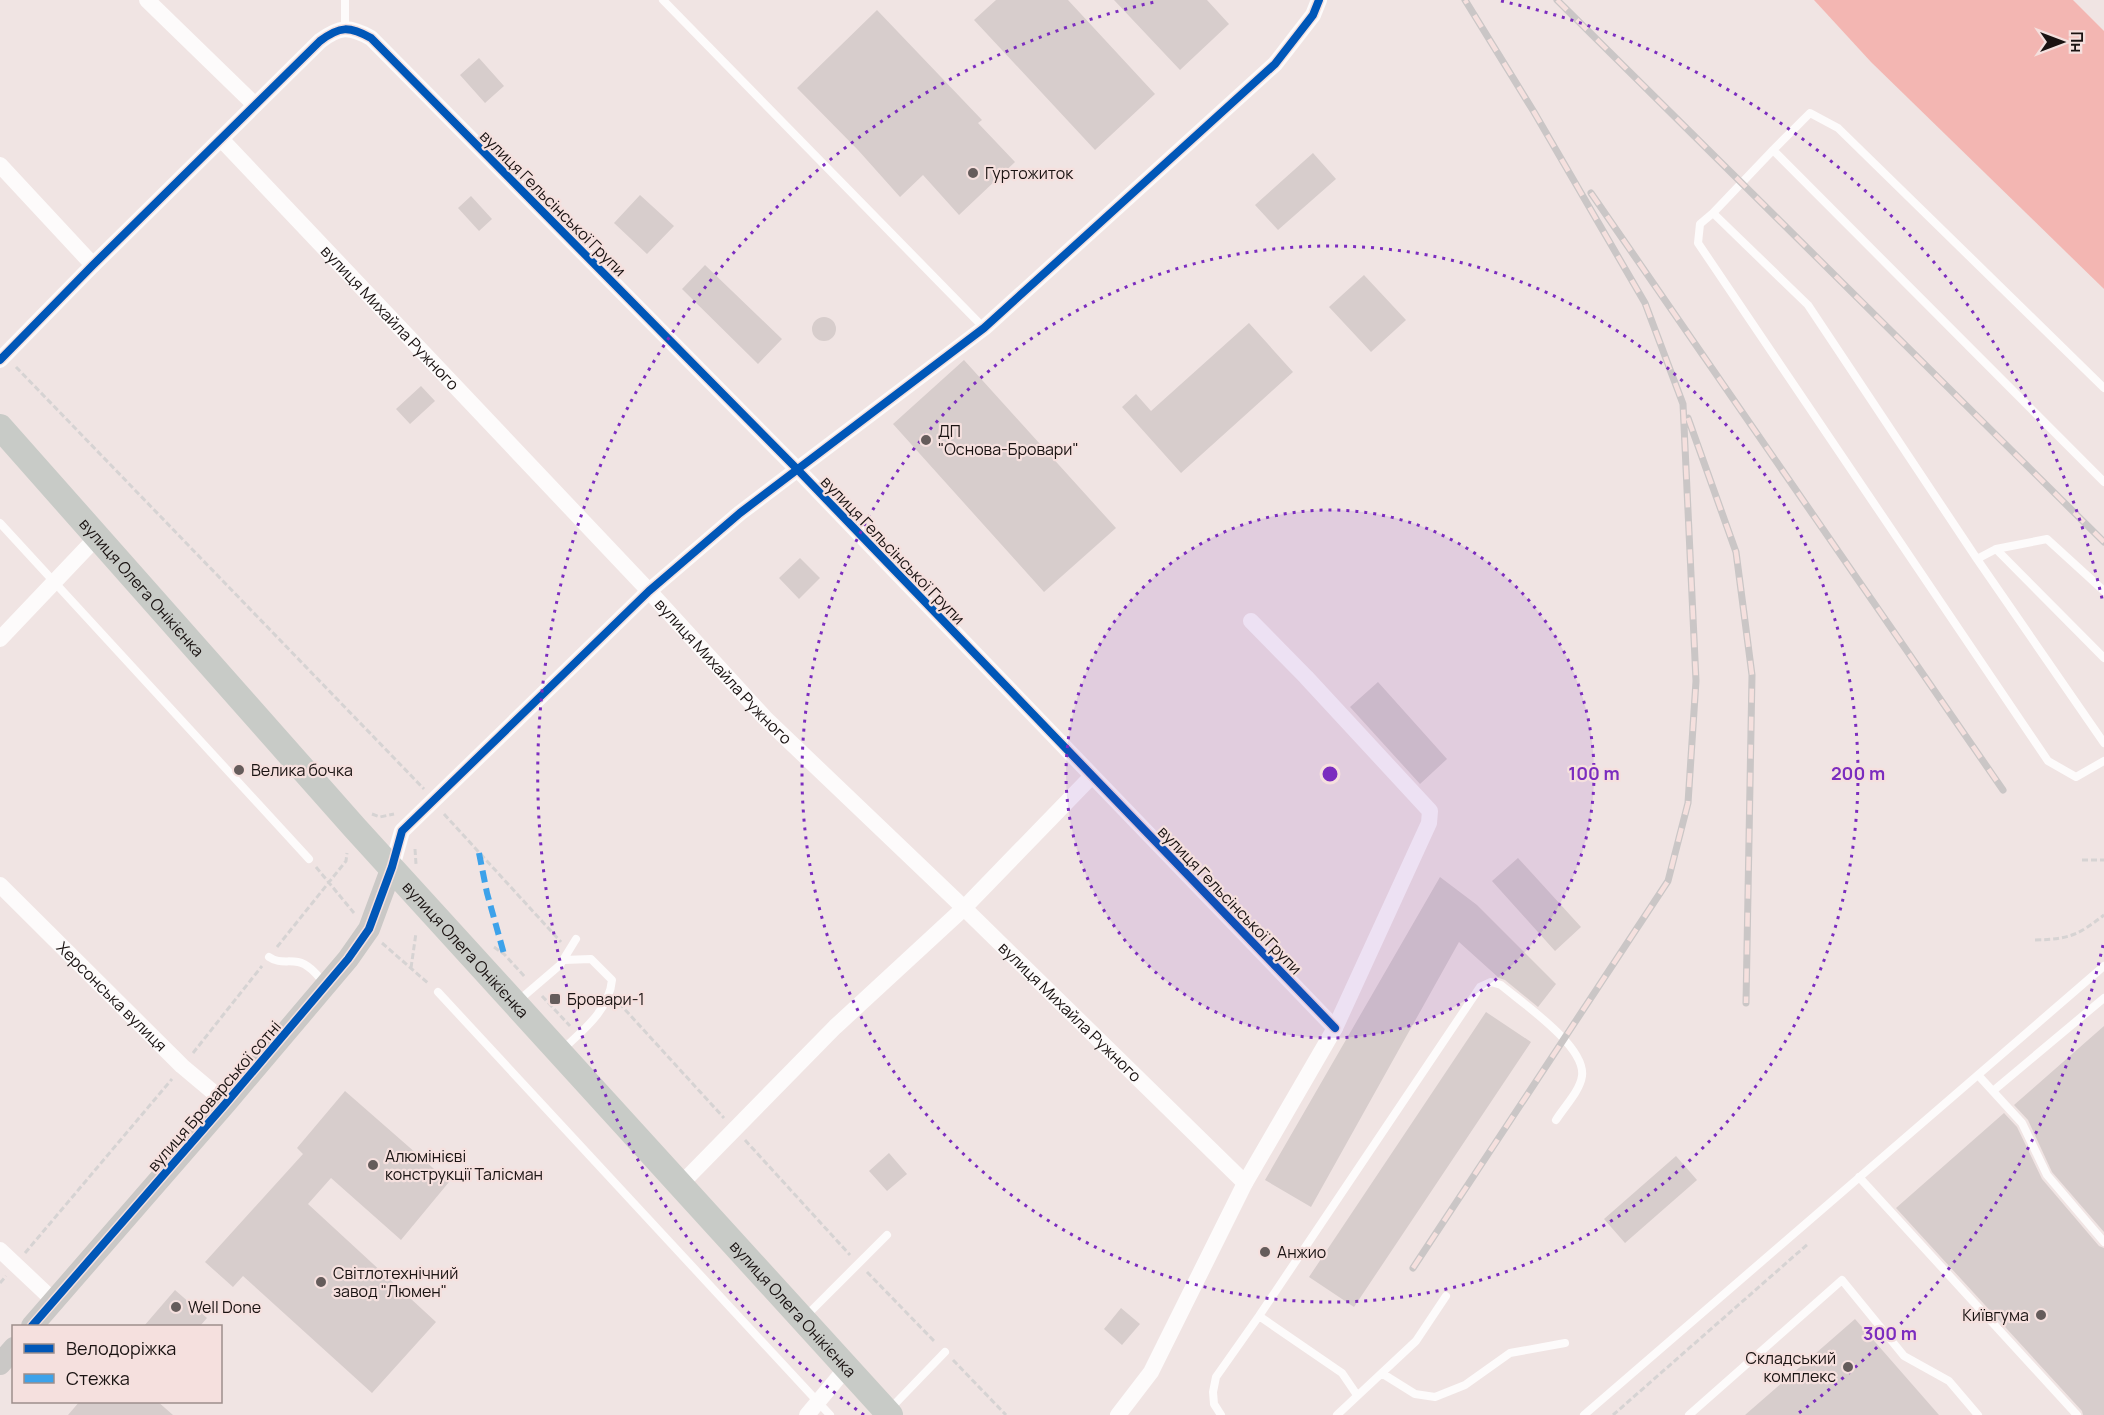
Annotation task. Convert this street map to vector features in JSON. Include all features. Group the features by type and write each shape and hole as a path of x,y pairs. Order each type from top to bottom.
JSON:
{"main road":[{"name":"вулиця Олега Онікієнка","path":"0,428 392,867 889,1413"}],"street":[{"path":"147,0 255,105"},
{"path":"392,867 402,831 649,591 740,513 984,328 1275,64 1313,15 1319,0"},
{"path":"2,358 320,41 345,28"},
{"name":"вулиця Гельсінської Групи","path":"345,28 358,31 371,38 798,470 1335,1028"},
{"name":"вулиця Михайла Ружного","path":"221,139 649,591 765,718 964,908 1245,1183"},
{"path":"0,165 93,265"},
{"path":"0,639 97,537"},
{"path":"1118,1415 1151,1372 1245,1183 1335,1028 1429,823 1430,811 1251,621"},
{"path":"681,1184 835,1027 964,908 1092,776"},
{"name":"вулиця Броварської сотні","path":"33,1325 326,985 369,929 392,867"},
{"name":"Херсонська вулиця","path":"0,885 182,1066 226,1103"},
{"path":"0,1250 54,1302"},
{"path":"0,1364 12,1350"},
{"path":"812,1408 847,1367"}],"lane":[{"path":"345,0 345,28"},
{"path":"663,0 984,328"},
{"path":"2104,388 1838,128 1810,113 1700,224 1698,243 2048,761 2076,777 2104,761"},
{"path":"1773,150 2104,482"},
{"path":"1713,213 1808,305 1977,559 2104,743"},
{"path":"0,524 309,859"},
{"path":"1977,559 1996,549 2048,539 2104,591"},
{"path":"1996,549 2104,658"},
{"path":"516,1002 564,960 576,939"},
{"path":"269,957 277,962 300,962 326,985"},
{"path":"561,1052 598,1015 610,994 612,980 591,959 564,960"},
{"path":"1584,1415 2104,966"},
{"path":"1221,1415 1214,1404 1212,1392 1216,1377 1480,987 1491,982 1501,985 1557,1032 1581,1064 1580,1084 1556,1120"},
{"path":"438,992 812,1408 830,1415"},
{"path":"1993,1091 2104,998"},
{"path":"1978,1075 2022,1123 2047,1174 2104,1242"},
{"path":"1859,1177 2078,1415"},
{"path":"804,1318 887,1235"},
{"path":"1689,1415 1842,1280 1904,1356 1949,1382 1978,1415"},
{"path":"1337,1415 1416,1341 1446,1296"},
{"path":"1259,1316 1342,1373 1357,1395"},
{"path":"1383,1374 1415,1394 1435,1397 1464,1385 1510,1353 1565,1343"},
{"path":"889,1413 945,1352"}],"path":[{"path":"2,358 424,790 418,796"},
{"path":"441,811 570,951"},
{"path":"370,814 380,817 397,813"},
{"path":"415,849 419,840"},
{"path":"309,859 355,915"},
{"path":"2082,860 2104,860"},
{"path":"2036,940 2065,939 2087,928 2104,915"},
{"path":"411,968 416,933"},
{"path":"381,942 438,992"},
{"path":"610,994 859,1264 1006,1415"},
{"path":"1613,1415 1809,1243"}],"shaded area":[{"path":"1814,0 2073,0 2104,31 2104,289 1871,62"}],"building":[{"path":"996,0 1068,0 1155,94 1095,150 974,20"},
{"path":"1114,0 1207,0 1229,24 1180,70"},
{"path":"877,10 982,120 978,123 1015,162 959,215 923,175 900,197 797,88"},
{"path":"479,58 504,86 485,103 460,75"},
{"path":"1313,153 1336,179 1278,230 1255,205"},
{"path":"640,195 674,226 647,254 614,223"},
{"path":"471,196 492,219 479,231 458,208"},
{"path":"705,265 782,339 758,364 682,289"},
{"path":"1364,275 1406,320 1371,352 1329,307"},
{"path":"824,317 829,318 835,324 835,334 829,340 824,341 819,340 813,334 812,329 813,324 819,318"},
{"path":"1249,323 1293,372 1181,473 1122,407 1136,394 1151,411"},
{"path":"964,360 1116,528 1044,592 893,424"},
{"path":"421,386 435,401 410,424 396,409"},
{"path":"800,558 820,578 799,599 779,578"},
{"path":"1378,682 1447,759 1420,784 1350,707"},
{"path":"1518,858 1581,927 1555,951 1492,881"},
{"path":"1440,877 1477,905 1556,984 1538,1007 1505,980 1499,978 1459,942 1311,1207 1265,1180"},
{"path":"1486,1012 1531,1042 1354,1307 1309,1277"},
{"path":"2104,1026 2104,1232 2052,1172 2028,1120 2014,1105"},
{"name":"Світлотехнічний завод \"Люмен\"","path":"345,1091 449,1182 401,1240 331,1178 308,1204 436,1322 372,1393 243,1276 233,1287 205,1262 303,1154 297,1148"},
{"name":"Київгума","path":"2004,1113 2017,1127 2042,1179 2099,1246 2104,1248 2104,1415 2083,1415 2082,1411 1896,1208"},
{"path":"889,1153 907,1174 887,1191 869,1171"},
{"path":"1676,1156 1697,1180 1625,1243 1604,1219"},
{"path":"175,1290 207,1318 201,1325 145,1325"},
{"path":"1121,1308 1140,1324 1122,1345 1104,1329"},
{"name":"Складський комплекс","path":"1855,1319 1939,1415 1745,1415"},
{"path":"78,1403 159,1403 173,1415 68,1415"}],"railway":[{"path":"1413,1268 1668,881 1688,803 1696,681 1683,404 1645,303 1534,112 1465,0"},
{"path":"1557,0 2104,542"},
{"path":"1591,193 2003,790"},
{"path":"1688,418 1736,552 1752,675 1746,1003"}],"marked path":[{"path":"479,853 487,893 504,954"}],"cycle path":[{"path":"33,1325 348,959 369,929 392,867 402,831 649,591 740,513 984,328 1275,64 1313,15 1319,0"},
{"path":"0,360 320,41 345,29 357,31 371,38 798,470 1335,1028"}],"place":[{"name":"Гуртожиток","path":"973,173"},
{"name":"ДП \"Основа-Бровари\"","path":"926,440"},
{"name":"Велика бочка","path":"239,770"},
{"name":"Бровари-1","path":"555,999"},
{"name":"Алюмінієві конструкції Талісман","path":"373,1165"},
{"name":"Анжио","path":"1265,1252"},
{"name":"Світлотехнічний завод \"Люмен\"","path":"321,1282"},
{"name":"Well Done","path":"176,1307"},
{"name":"Київгума","path":"2041,1315"},
{"name":"Складський комплекс","path":"1848,1367"}]}
